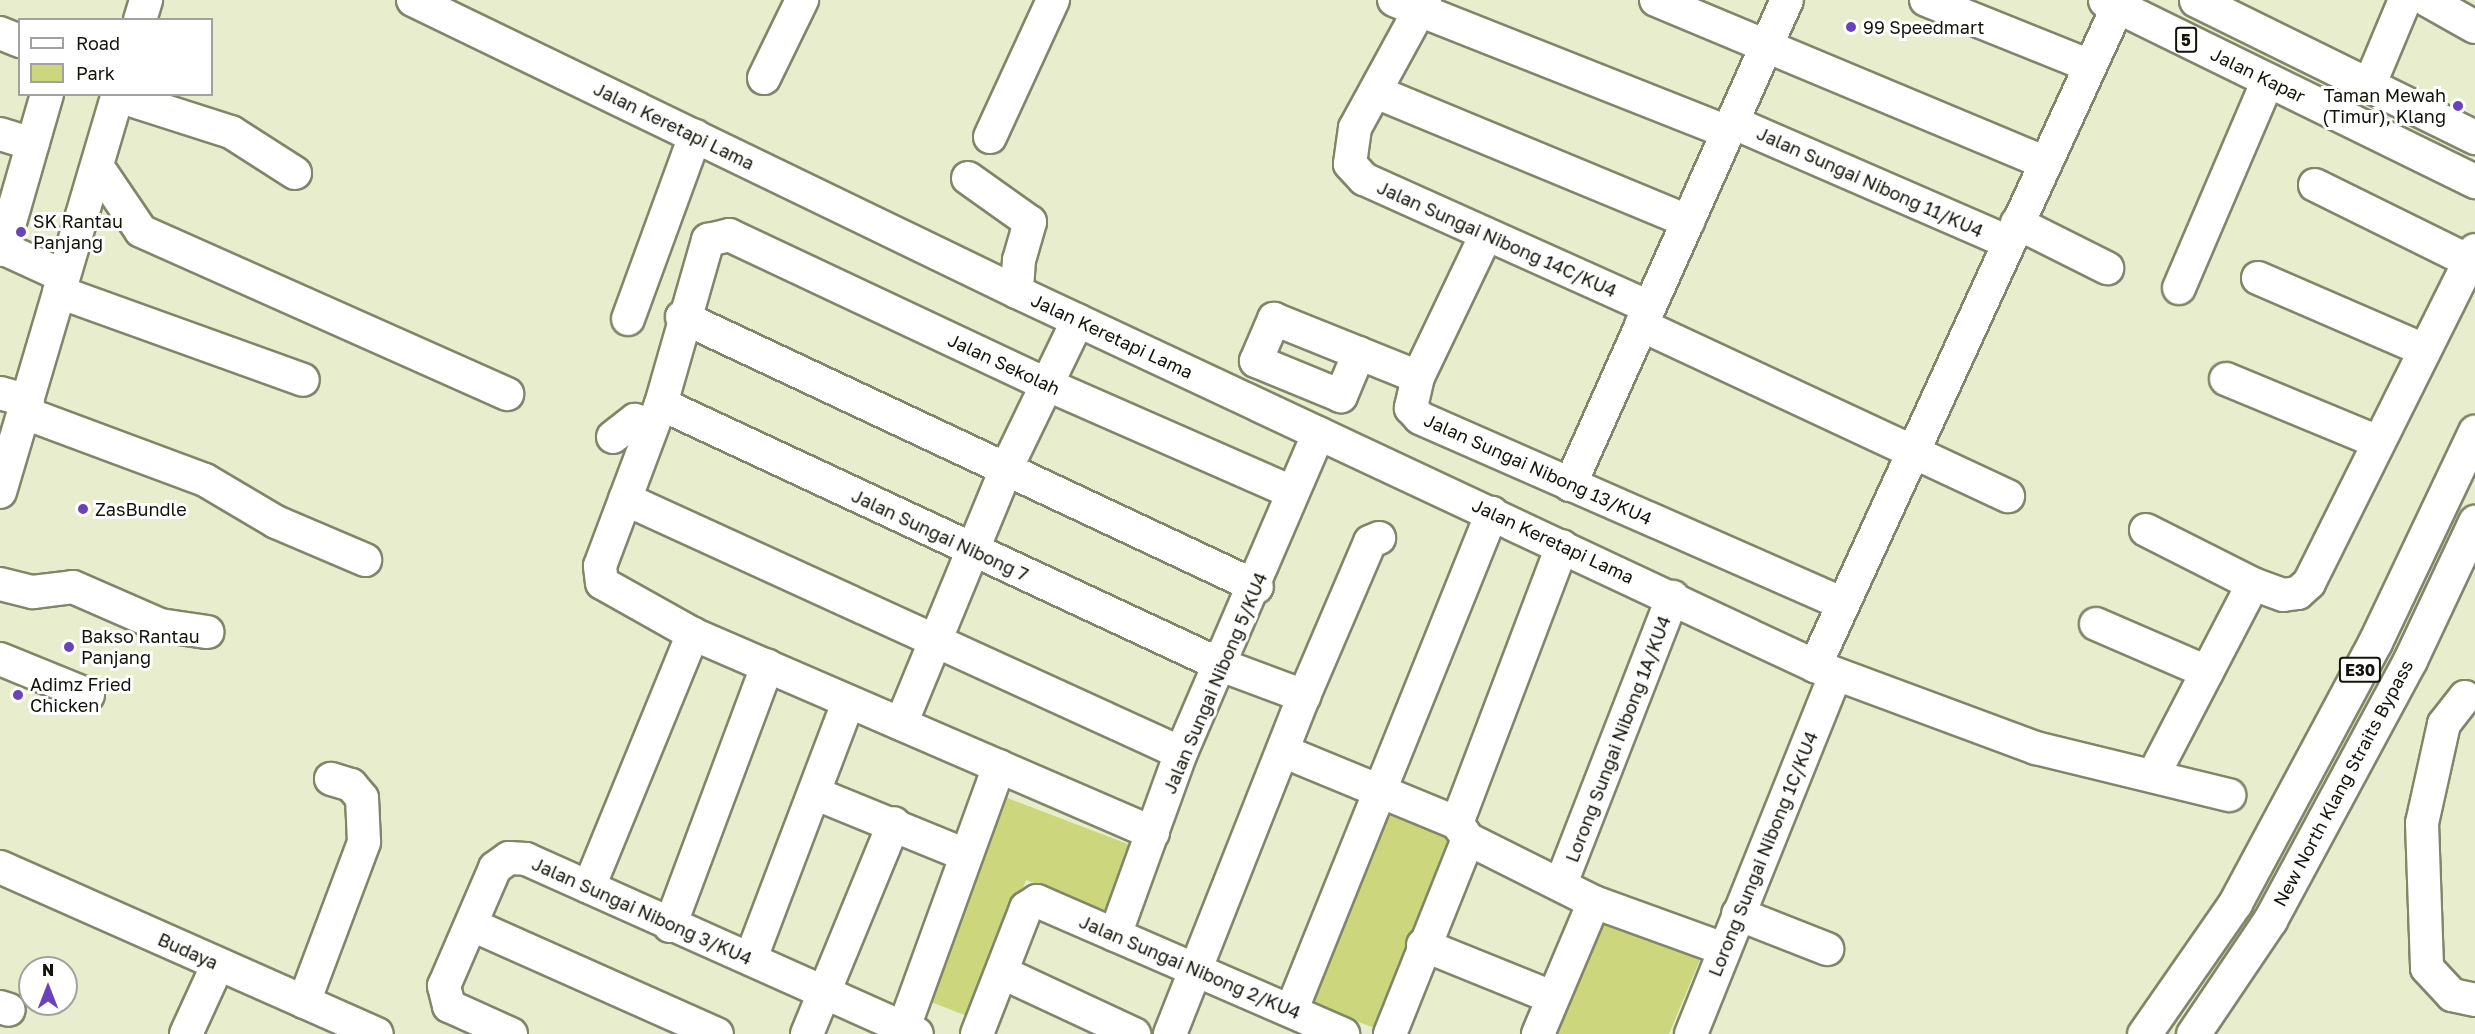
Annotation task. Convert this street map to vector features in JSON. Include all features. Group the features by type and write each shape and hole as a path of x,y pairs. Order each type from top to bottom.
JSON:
{"highway":[{"name":"5","path":"2196,0 2475,137"},
{"name":"Jalan Kapar","path":"2112,3 2475,181"},
{"name":"New North Klang Straits Bypass","path":"2144,1034 2235,903 2375,642 2475,431"},
{"name":"New North Klang Straits Bypass","path":"2193,1034 2270,920 2410,660 2475,522"}],"street":[{"path":"141,18 146,0"},
{"name":"Jalan Keretapi Lama","path":"413,0 1017,292 1673,597 1825,671 2036,748 2154,774 2229,795"},
{"path":"990,137 1053,0"},
{"path":"1656,0 2045,163"},
{"path":"1570,484 1786,0"},
{"path":"1926,0 2091,66"},
{"path":"2369,86 2405,0"},
{"path":"2427,0 2475,27"},
{"name":"Lorong Sungai Nibong 1C/KU4","path":"1691,1034 1738,914 1825,671 1842,603 1909,453 2091,66 2112,3"},
{"path":"764,78 791,4"},
{"path":"1413,4 1376,92 1688,221"},
{"name":"Jalan Sungai Nibong 11/KU4","path":"1413,4 1730,127 2106,268"},
{"path":"0,33 18,40"},
{"path":"2179,288 2268,80"},
{"name":"Jalan Sungai Nibong 14C/KU4","path":"1376,92 1355,129 1350,164 1364,179 1486,235 1909,453 2008,496"},
{"path":"46,96 1,249 61,284 303,380"},
{"path":"0,492 18,402 61,284 118,96"},
{"path":"121,96 231,132 295,173"},
{"path":"0,134 32,144"},
{"path":"628,319 695,136"},
{"path":"97,166 141,231 507,394"},
{"path":"968,178 1030,222 1019,260 1017,292"},
{"path":"2146,530 2253,584 2283,595 2298,593 2309,583 2422,349 2472,255 2315,185"},
{"name":"Jalan Sekolah","path":"682,317 708,240 718,233 1048,385 1292,492"},
{"name":"Jalan Sungai Nibong 13/KU4","path":"1486,235 1418,377 1411,408 1420,417 1842,603"},
{"path":"2258,278 2422,349"},
{"path":"1153,833 693,634 602,584 600,566 655,415 682,317 1257,587"},
{"path":"901,724 1006,469 1078,320"},
{"path":"1359,353 1418,377"},
{"path":"2226,379 2378,442"},
{"path":"18,402 205,480 276,522 365,560"},
{"path":"614,437 634,420 655,415"},
{"name":"Jalan Sungai Nibong 7","path":"655,415 972,550 1221,665 1304,696"},
{"name":"Jalan Sungai Nibong 5/KU4","path":"1115,935 1181,753 1257,587 1292,492 1319,433"},
{"path":"625,499 1181,753"},
{"path":"1292,1009 1492,513"},
{"path":"1170,1034 1200,970 1286,752 1304,696 1370,542 1379,538"},
{"path":"1390,1034 1424,945 1563,546"},
{"path":"0,584 33,592 73,587 160,625 207,632"},
{"path":"2154,774 2253,584"},
{"name":"Lorong Sungai Nibong 1A/KU4","path":"1562,881 1673,597"},
{"path":"2096,624 2207,672"},
{"path":"588,887 693,634"},
{"path":"0,659 88,695"},
{"path":"670,926 767,666"},
{"path":"2465,697 2444,724 2422,823 2427,968 2452,995 2475,1000"},
{"path":"751,958 848,702"},
{"path":"1286,752 1378,791 1462,831 1562,881 1593,902 1724,950"},
{"path":"910,1032 966,855 999,766"},
{"path":"304,1002 364,842 362,798 351,784 331,779"},
{"path":"814,793 894,823 966,855"},
{"path":"807,1034 894,823"},
{"name":"Jalan Sungai Nibong 3/KU4","path":"511,1034 449,1006 444,986 495,868 509,858 526,859 670,926 751,958 822,994 910,1032"},
{"name":"Budaya","path":"0,867 377,1034"},
{"name":"Jalan Sungai Nibong 2/KU4","path":"1003,972 1026,908 1037,901 1292,1009 1343,1034"},
{"path":"1538,1034 1593,902"},
{"path":"1738,914 1827,949"},
{"path":"472,925 717,1034"},
{"path":"1424,945 1552,997"},
{"path":"186,1034 218,964"},
{"path":"977,1034 1003,972 1134,1034"}],"green space":[{"path":"1005,797 1133,846 1108,911 1026,880 972,1018 926,1000"},
{"path":"1386,813 1449,838 1380,1030 1308,1003"},
{"path":"1598,915 1702,955 1669,1034 1549,1034"}],"place":[{"name":"99 Speedmart","path":"1851,27"},
{"name":"Taman Mewah (Timur), Klang","path":"2458,106"},
{"name":"SK Rantau Panjang","path":"21,232"},
{"name":"ZasBundle","path":"83,509"},
{"name":"Bakso Rantau Panjang","path":"69,647"},
{"name":"Adimz Fried Chicken","path":"18,695"}]}
